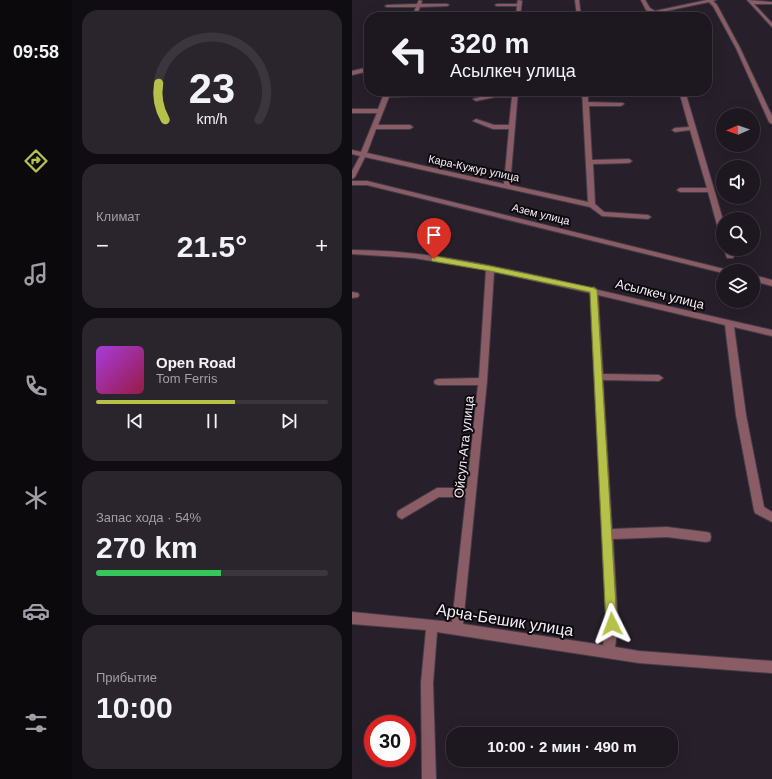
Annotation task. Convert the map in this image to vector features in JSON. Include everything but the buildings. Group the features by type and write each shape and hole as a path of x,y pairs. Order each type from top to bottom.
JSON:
{"street":[{"path":"416,12 420,0"},
{"path":"577,0 578,12"},
{"path":"643,0 648,9 654,12 711,0 738,48 772,122"},
{"path":"750,1 772,3"},
{"path":"750,1 770,20 772,26"},
{"path":"497,5 520,3"},
{"path":"387,6 447,5"},
{"path":"352,73 364,70"},
{"path":"352,177 363,155 386,96"},
{"path":"476,99 490,96"},
{"path":"507,186 515,96"},
{"path":"585,96 592,205"},
{"path":"683,96 717,212"},
{"path":"586,104 621,104"},
{"path":"352,111 380,111"},
{"path":"476,121 493,126 512,127"},
{"path":"374,127 410,128"},
{"path":"675,130 692,128"},
{"name":"Кара-Кужур улица","path":"352,152 592,205 602,214 648,217"},
{"path":"590,162 629,161"},
{"name":"Азем улица","path":"352,183 375,185 716,269"},
{"path":"680,190 710,190"},
{"name":"Асылкеч улица","path":"352,252 420,256 490,268 594,290 729,324 772,333"},
{"name":"Ойсул-Ата улица","path":"457,628 483,381 490,268"},
{"path":"760,280 772,283"},
{"path":"594,290 612,624 608,652"},
{"path":"729,324 741,415 759,510 772,517"},
{"path":"598,377 659,378"},
{"path":"438,382 483,381"},
{"path":"402,514 437,493 472,492"},
{"path":"607,534 667,532 706,537"},
{"name":"Арча-Бешик улица","path":"352,618 432,624 639,657 772,668"},
{"path":"429,779 427,683 432,624"}],"route":[{"path":"434,259 490,268 594,290 612,624"}]}
